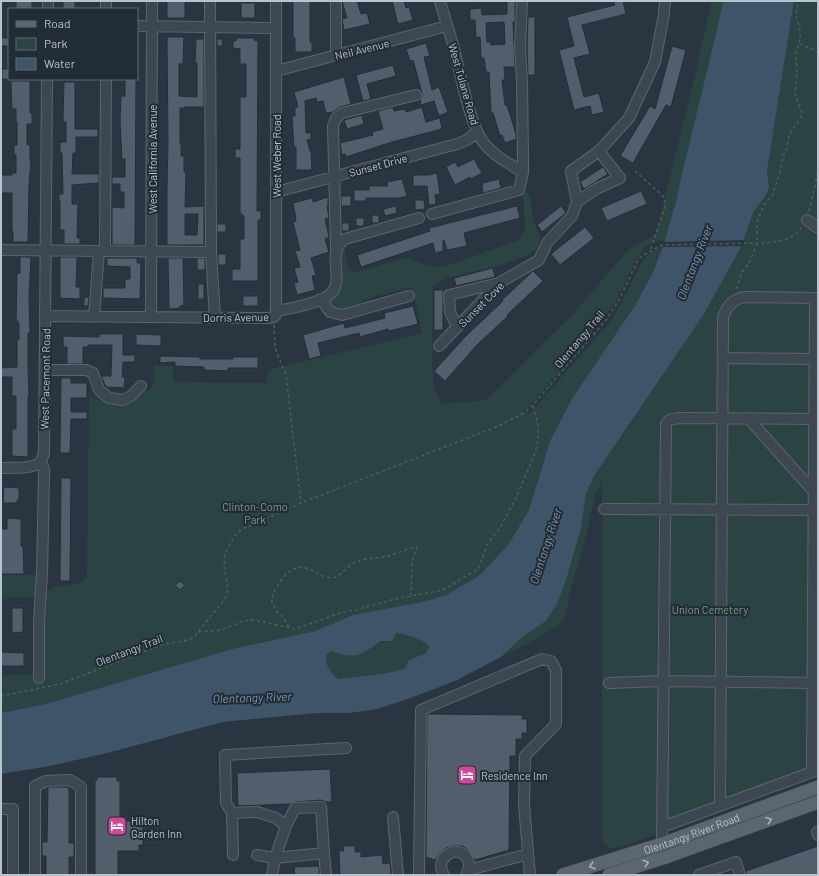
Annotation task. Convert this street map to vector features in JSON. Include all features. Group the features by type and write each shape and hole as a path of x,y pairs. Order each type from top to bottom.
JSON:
{"main road":[{"name":"Olentangy River Road","path":"563,875 662,844 818,787"},
{"name":"Olentangy River Road","path":"609,875 626,872 818,802"}],"street":[{"name":"West California Avenue","path":"151,317 152,1"},
{"path":"210,1 211,252 215,318"},
{"name":"West Weber Road","path":"274,315 276,192 276,1"},
{"path":"336,1 336,55"},
{"name":"West Tulane Road","path":"440,1 477,132 487,147 523,172"},
{"path":"432,214 519,190 523,172 520,48 522,1"},
{"path":"577,202 571,171 599,151 629,118 655,62 665,1"},
{"path":"138,26 276,28"},
{"name":"Neil Avenue","path":"276,70 447,26"},
{"name":"West Pacemont Road","path":"39,678 39,622 42,574 44,476 44,469 41,462 44,453 47,80"},
{"path":"94,317 102,251 106,80"},
{"path":"336,248 334,122 339,115 416,95"},
{"name":"Sunset Drive","path":"276,192 457,144 467,140 477,132"},
{"name":"Sunset Cove","path":"440,346 499,283 539,260 547,242 572,216 577,202 596,188 620,178 599,151"},
{"path":"336,248 345,240 419,218"},
{"path":"807,220 818,228"},
{"name":"Dorris Avenue","path":"46,316 215,318 274,315 321,299 329,295 334,290 337,278 336,248"},
{"path":"1,250 211,252"},
{"path":"457,328 450,312 449,295 499,283"},
{"path":"321,299 330,312 342,314 409,296"},
{"path":"662,826 720,806 815,771 817,298 737,299 730,304 723,318 720,806"},
{"path":"723,358 816,359"},
{"path":"44,370 86,370 93,374 99,390 109,398 123,400 131,396 141,386"},
{"path":"666,857 662,844 662,826 666,424 669,420 678,418 816,419"},
{"path":"748,418 816,493"},
{"path":"1,468 36,466 41,462"},
{"path":"604,509 816,510"},
{"path":"419,875 421,710 542,659 551,661 556,670 556,724 525,756 524,805 530,875"},
{"path":"609,683 815,682"},
{"path":"233,855 232,813 226,803 225,756 346,748"},
{"path":"35,875 35,786 46,781 62,780 70,780 81,787 81,875"},
{"path":"272,875 275,858 286,826 295,808 321,807 326,875"},
{"path":"1,809 13,809 13,875"},
{"path":"232,813 257,812 276,818 286,826"},
{"path":"393,817 398,875"},
{"path":"444,875 441,869 443,860 445,856 454,852 458,852 466,857 469,866 467,873"},
{"path":"257,855 275,858 324,854"},
{"path":"467,873 528,854"},
{"path":"621,857 626,872"},
{"path":"699,875 736,862 740,875"}],"path":[{"path":"737,299 735,294 736,284 742,272 749,263 757,244 757,225 760,214 764,205 772,196 787,148 789,135 801,117 802,112 796,98 795,91 797,72 796,54 799,44 800,30 796,15 798,1"},
{"path":"799,44 818,53"},
{"path":"636,171 662,195 665,200 665,207 650,251"},
{"name":"Olentangy Trail","path":"1,696 60,684 164,644 189,640 199,632 225,599 228,588 224,561 227,548 235,536 246,527 496,427 522,414 534,405 606,320 619,300 640,258 662,245 756,242 757,244 784,240 793,236 800,231 807,220 818,172"},
{"path":"274,315 275,348 286,375 301,504"},
{"path":"199,632 221,630 242,621 255,620 294,628 301,627 343,612 356,610 395,599 443,590 478,569 488,543 501,526 515,500 534,456 538,442 538,426 534,405"},
{"path":"289,627 280,613 277,612 271,600 282,579 291,571 299,567 308,568 324,577 333,578 357,562 388,556 417,547 412,562 411,596"}],"green space":[{"name":"Clinton-Como Park","path":"711,1 723,1 697,121 665,240 655,242 644,248 638,256 615,303 578,350 536,399 522,411 530,413 610,322 619,308 643,260 651,252 663,247 653,272 636,304 550,441 529,510 508,545 480,575 446,595 422,602 353,615 315,631 232,649 46,704 1,713 1,675 42,675 45,595 53,587 80,583 87,576 89,397 109,402 130,401 151,389 154,383 154,366 173,366 173,382 267,383 268,370 422,333 412,287 376,296 344,309 338,309 333,306 329,300 338,259 344,243 347,264 350,270 356,272 397,260 410,258 427,266 443,267 519,240 525,228 523,194 527,192 531,200 533,220 540,239 537,249 523,257 501,265 444,279 433,287 432,360 434,389 442,404 486,400 574,313 629,249 656,234 704,37"},
{"name":"Union Cemetery","path":"794,1 818,1 818,775 621,847 611,848 603,844 602,840 602,480 594,498 587,534 571,589 565,618 558,626 501,657 522,637 546,621 580,528 586,493 596,473 704,314 740,249 753,213 766,195 769,188 767,171"},
{"path":"1,574 37,575 36,597 14,597 1,600"},
{"path":"395,633 414,637 426,643 429,646 426,653 409,660 404,669 388,673 339,679 333,674 326,662 326,655 331,651 343,655 368,651 380,641 384,642"}],"water":[{"name":"Olentangy River","path":"723,1 794,1 767,171 769,188 766,195 753,213 740,249 704,314 596,473 586,493 581,528 565,583 557,604 546,621 522,637 501,657 455,681 377,709 349,713 316,713 223,722 111,752 50,766 1,774 1,713 46,704 232,649 315,631 353,615 422,602 446,595 480,575 508,545 529,510 550,441 572,399 636,304 653,272 663,247 676,201","holes":["396,633 418,639 429,646 426,653 409,660 404,669 388,673 339,679 333,674 326,662 326,655 331,651 339,654 352,656 357,655 368,650 380,641 392,641"]}],"pier":[{"path":"745,240 743,246 661,247 662,242"}],"building":[{"path":"16,1 32,1 32,8 16,8"},
{"path":"63,1 75,1 75,8 63,8"},
{"path":"167,1 185,1 185,18 167,18"},
{"path":"293,1 310,1 310,42 312,42 312,52 295,52 295,38 293,38"},
{"path":"342,1 357,1 361,14 367,13 370,24 344,30 342,19 347,18"},
{"path":"392,1 404,1 406,8 409,7 413,20 398,24"},
{"path":"507,1 515,1 515,22 513,22 515,67 504,67 505,80 502,80 505,105 507,105 516,134 516,139 505,143 502,135 500,136 493,113 491,113 489,72 486,72 484,58 481,58 480,37 476,38 475,20 470,20 470,9 481,8 482,15 507,14","holes":["504,22 505,44 491,45 491,42 487,42 486,23"]},
{"path":"613,1 623,1 626,14 582,25 590,54 574,58 584,97 599,93 604,112 592,115 590,106 574,110 559,50 574,46 567,17 615,5"},
{"path":"241,3 255,3 255,18 241,18"},
{"path":"528,17 535,17 535,75 528,75"},
{"path":"167,37 184,37 183,64 179,64 179,96 197,97 197,63 195,63 196,39 204,39 204,107 180,108 180,143 181,156 184,156 184,172 186,172 185,207 204,206 204,245 167,245","holes":["185,214 198,214 197,235 185,235"]},
{"path":"1,38 8,38 8,46 1,46"},
{"path":"237,38 254,38 254,40 258,41 257,211 261,211 261,220 258,220 258,281 232,281 232,269 240,269 240,239 244,239 244,216 240,213 240,158 235,158 235,149 240,149 240,97 246,97 246,64 240,64 240,49 233,48 233,41 236,41"},
{"path":"217,39 222,39 223,46 217,46"},
{"path":"426,43 430,56 424,57 432,90 439,87 448,112 439,116 434,101 421,105 420,100 422,93 413,60 410,61 406,49"},
{"path":"672,46 686,50 671,107 666,105 633,163 620,156 650,106 655,109"},
{"path":"393,65 396,76 367,84 371,99 363,101 356,75"},
{"path":"2,69 8,69 8,79 2,79"},
{"path":"344,77 351,104 340,107 333,112 326,113 323,101 317,102 316,98 305,101 306,133 311,133 311,139 307,140 310,151 311,150 312,170 296,170 296,147 294,147 292,116 295,116 295,107 298,107 294,92"},
{"path":"125,80 136,80 135,245 112,245 112,207 124,208 124,192 120,192 120,184 112,184 112,177 125,177 125,159 122,159 120,122 121,96 125,96"},
{"path":"11,81 30,81 30,113 32,113 32,124 27,124 27,145 30,145 31,161 28,242 13,242 12,193 1,193 1,175 12,175 12,173 16,173 16,155 14,155 14,145 17,145 17,122 16,109 12,109"},
{"path":"64,82 75,82 75,129 98,129 98,137 76,137 76,153 73,153 72,174 99,174 99,183 72,185 72,204 78,204 77,238 80,238 80,244 64,244 64,230 60,230 59,194 63,194 62,153 60,153 60,142 66,142 66,122 63,122"},
{"path":"393,107 394,111 405,109 406,112 422,107 426,122 440,118 442,129 392,142 346,157 345,154 342,155 340,143 373,135 372,132 383,129 378,111"},
{"path":"362,115 364,124 347,129 344,120"},
{"path":"474,159 482,173 471,179 470,177 455,185 446,167 455,162 458,167"},
{"path":"603,167 608,174 584,189 580,182"},
{"path":"437,173 440,194 435,195 436,204 429,205 427,186 413,186 413,175 429,175"},
{"path":"402,179 407,196 399,198 366,198 366,201 354,201 354,190 369,190 369,186 388,186 387,182"},
{"path":"499,179 501,188 483,193 483,183"},
{"path":"641,191 647,204 607,221 601,208"},
{"path":"341,196 351,196 351,206 341,206"},
{"path":"328,197 327,206 329,218 325,219 329,237 325,239 329,252 311,258 316,275 312,276 315,290 297,295 294,283 298,282 294,268 300,267 295,251 300,250 293,222 296,221 296,219 293,203 312,198 313,202"},
{"path":"415,200 424,200 425,209 415,210"},
{"path":"396,206 397,213 385,216 383,209"},
{"path":"517,206 520,218 464,233 467,246 447,250 444,240 443,251 435,253 433,243 361,267 357,255 430,231 429,228"},
{"path":"561,206 566,213 542,232 537,225"},
{"path":"372,215 379,215 379,223 372,223"},
{"path":"356,218 364,218 364,226 356,226"},
{"path":"342,223 349,223 349,231 342,231"},
{"path":"217,224 226,224 226,232 217,232"},
{"path":"585,227 594,238 560,265 551,254"},
{"path":"218,254 226,254 226,265 218,265"},
{"path":"20,257 31,257 29,297 30,333 28,333 28,457 12,456 12,429 16,429 16,396 12,396 12,377 1,377 1,368 17,367 17,340 19,340 19,324 18,321 16,321 17,273 20,273"},
{"path":"60,257 77,257 76,287 80,287 80,299 60,298"},
{"path":"107,258 137,258 137,263 141,263 140,299 103,298 103,288 125,288 125,279 130,279 130,267 107,266"},
{"path":"168,258 183,258 184,305 180,306 180,308 169,309"},
{"path":"197,258 205,258 205,270 197,270"},
{"path":"493,268 495,277 456,286 454,278"},
{"path":"533,271 543,281 477,345 445,381 434,371 466,336"},
{"path":"198,284 204,284 204,299 198,299"},
{"path":"434,290 443,290 443,330 434,330"},
{"path":"243,296 258,296 258,306 243,306"},
{"path":"89,297 88,306 84,306 84,298"},
{"path":"413,306 418,324 389,331 388,329 360,337 359,333 318,343 321,356 309,359 303,335 344,323 345,328 385,318 384,313"},
{"path":"99,334 123,334 123,355 135,355 135,362 123,362 122,377 125,377 124,388 106,387 101,376 111,376 112,345 88,345 88,347 83,347 83,364 67,364 67,347 63,347 63,336 99,337"},
{"path":"136,334 161,335 161,346 136,345"},
{"path":"160,356 200,357 200,359 258,357 258,368 228,368 228,371 204,370 204,367 175,366 175,362 160,363"},
{"path":"61,378 71,378 71,383 87,383 87,398 71,398 71,412 87,412 87,419 71,419 70,453 60,453"},
{"path":"61,478 71,478 70,581 60,581"},
{"path":"4,487 19,488 19,500 17,500 17,503 3,503"},
{"path":"7,518 21,519 21,546 23,546 24,574 1,574 1,529 7,529"},
{"path":"179,581 185,585 181,590 175,586"},
{"path":"12,608 23,608 23,632 12,633"},
{"path":"1,652 24,653 24,666 1,666"},
{"name":"Residence Inn","path":"427,714 523,715 522,719 527,719 527,733 522,733 522,739 516,739 516,756 510,756 509,850 475,860 467,849 462,846 454,846 446,848 435,860 426,857"},
{"path":"330,769 332,802 325,802 321,800 295,802 290,804 238,806 237,773"},
{"name":"Hilton Garden Inn","path":"97,777 117,777 117,781 120,781 120,821 139,821 139,827 143,827 143,832 159,832 159,840 143,840 143,845 139,845 139,851 118,851 118,875 95,875 95,780 97,780"},
{"path":"48,787 69,787 69,843 74,843 74,857 69,857 69,875 46,875 46,856 42,856 42,842 47,842"},
{"path":"343,846 355,846 355,852 361,852 361,857 382,855 383,864 390,863 391,875 340,875 339,851 344,851"},
{"path":"818,846 818,875 746,875 746,871"},
{"path":"319,866 319,875 295,875 294,867"}],"place":[{"name":"Residence Inn","path":"467,775"},
{"name":"Hilton Garden Inn","path":"117,826"}]}
